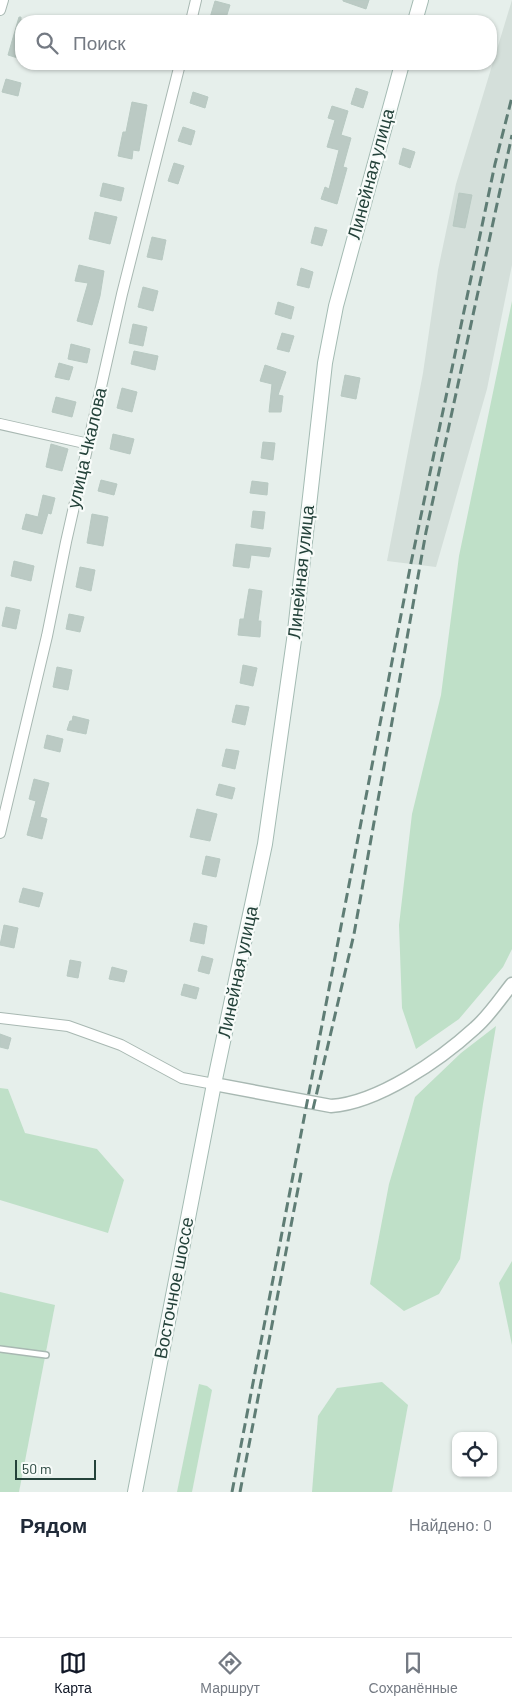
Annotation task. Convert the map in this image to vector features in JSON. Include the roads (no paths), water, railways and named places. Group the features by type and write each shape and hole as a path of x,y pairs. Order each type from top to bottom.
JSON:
{"main road":[{"path":"417,15 421,0"},
{"name":"Линейная улица","path":"214,1084 265,844 294,640 317,427 329,344 336,306 400,70"},
{"name":"Восточное шоссе","path":"135,1492 214,1084"}],"street":[{"path":"0,10 3,0"},
{"path":"192,15 196,0"},
{"name":"улица Чкалова","path":"0,833 47,636 66,542 122,294 178,70"},
{"path":"0,424 88,444"},
{"path":"0,1018 68,1026 121,1046 182,1078 331,1106 344,1105 368,1098 439,1058 476,1027 512,984"}],"lane":[{"path":"0,1349 46,1355"}],"railway":[{"path":"232,1492 411,563 495,164 512,97"},
{"path":"313,1109 354,934 426,532 512,135"},
{"path":"240,1492 302,1168"}]}
